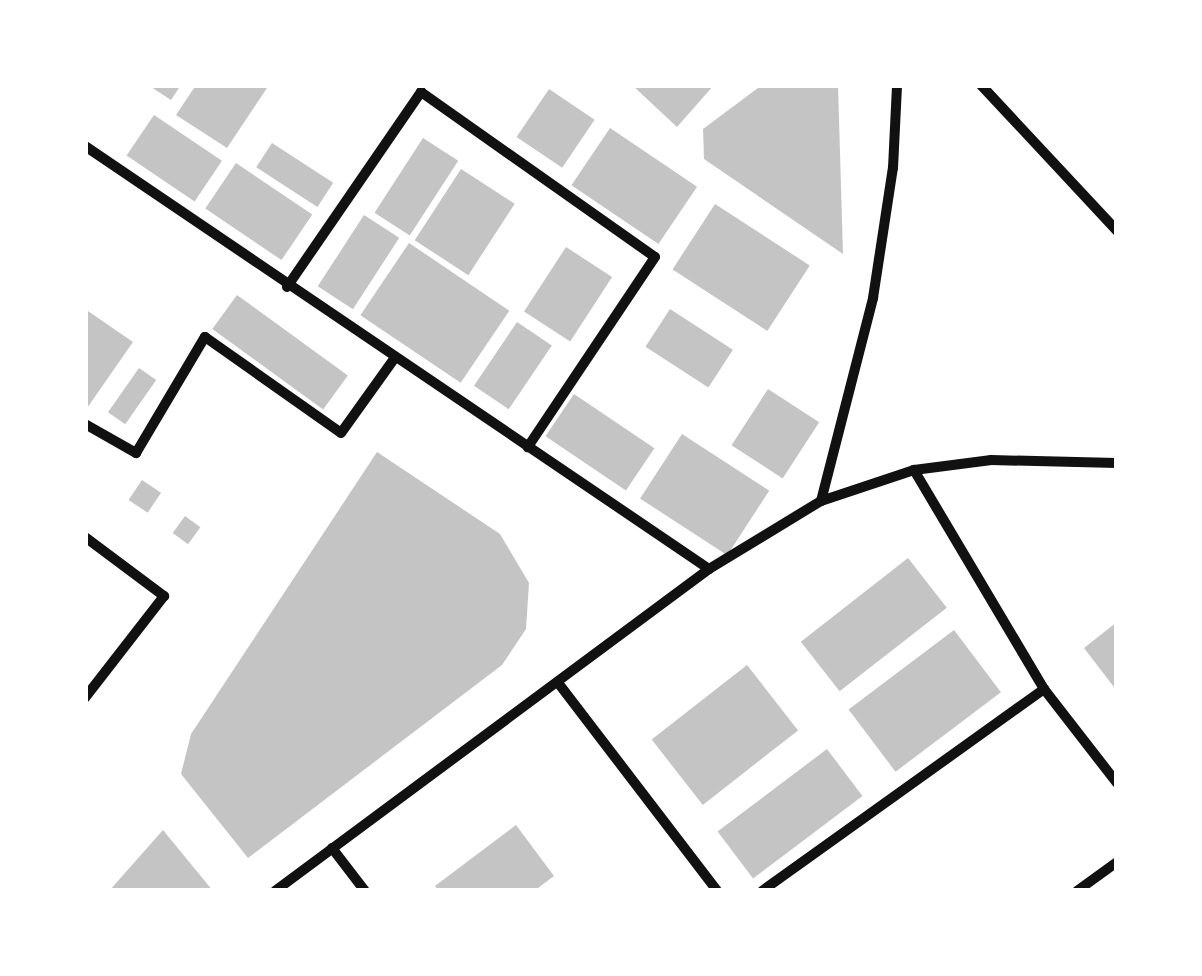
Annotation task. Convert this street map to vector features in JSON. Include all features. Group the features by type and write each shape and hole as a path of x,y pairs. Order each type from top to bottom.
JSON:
{"street":[{"path":"820,501 872,298 893,168 896,85"},
{"path":"981,85 1117,232"},
{"path":"287,287 421,92 655,257 528,447"},
{"path":"85,146 287,287 709,569"},
{"path":"85,424 136,453 205,336 341,433 394,359"},
{"path":"276,891 709,569 820,501 914,470 991,460 1117,463"},
{"path":"914,470 1044,689 1117,783"},
{"path":"85,537 164,596 85,698"},
{"path":"559,684 717,891"},
{"path":"762,891 1044,689"},
{"path":"332,848 365,891"},
{"path":"1078,891 1117,862"}],"building":[{"path":"148,85 181,85 171,100"},
{"path":"196,85 269,85 227,148 176,115"},
{"path":"632,85 714,85 677,127"},
{"path":"762,85 838,85 843,254 704,159 703,129"},
{"path":"549,89 595,120 562,168 517,137"},
{"path":"154,115 222,161 195,201 127,156"},
{"path":"610,128 697,187 658,244 571,185"},
{"path":"423,138 458,161 410,236 375,213"},
{"path":"272,143 333,183 317,207 256,167"},
{"path":"236,163 312,214 282,260 205,209"},
{"path":"461,169 515,204 468,275 415,240"},
{"path":"715,204 810,266 767,331 673,269"},
{"path":"364,215 399,238 353,309 318,286"},
{"path":"409,243 509,311 461,383 360,315"},
{"path":"566,247 612,277 570,342 524,312"},
{"path":"237,295 348,376 323,410 212,329"},
{"path":"85,309 133,342 85,411"},
{"path":"670,309 733,350 708,388 645,347"},
{"path":"517,322 552,345 509,409 474,386"},
{"path":"139,368 156,380 125,424 108,412"},
{"path":"768,389 819,422 783,478 732,445"},
{"path":"574,394 654,448 626,491 545,436"},
{"path":"682,434 769,491 727,555 640,499"},
{"path":"377,452 500,534 529,583 526,629 502,665 248,858 181,774 191,734"},
{"path":"142,480 161,493 148,513 129,500"},
{"path":"185,516 200,527 188,544 173,533"},
{"path":"908,558 947,608 840,691 801,642"},
{"path":"1117,622 1117,691 1084,648"},
{"path":"954,630 1001,692 896,772 849,709"},
{"path":"747,665 798,730 703,805 652,739"},
{"path":"827,749 863,796 753,879 718,831"},
{"path":"516,825 554,876 534,891 439,891 435,886"},
{"path":"163,830 213,891 109,891"}]}
